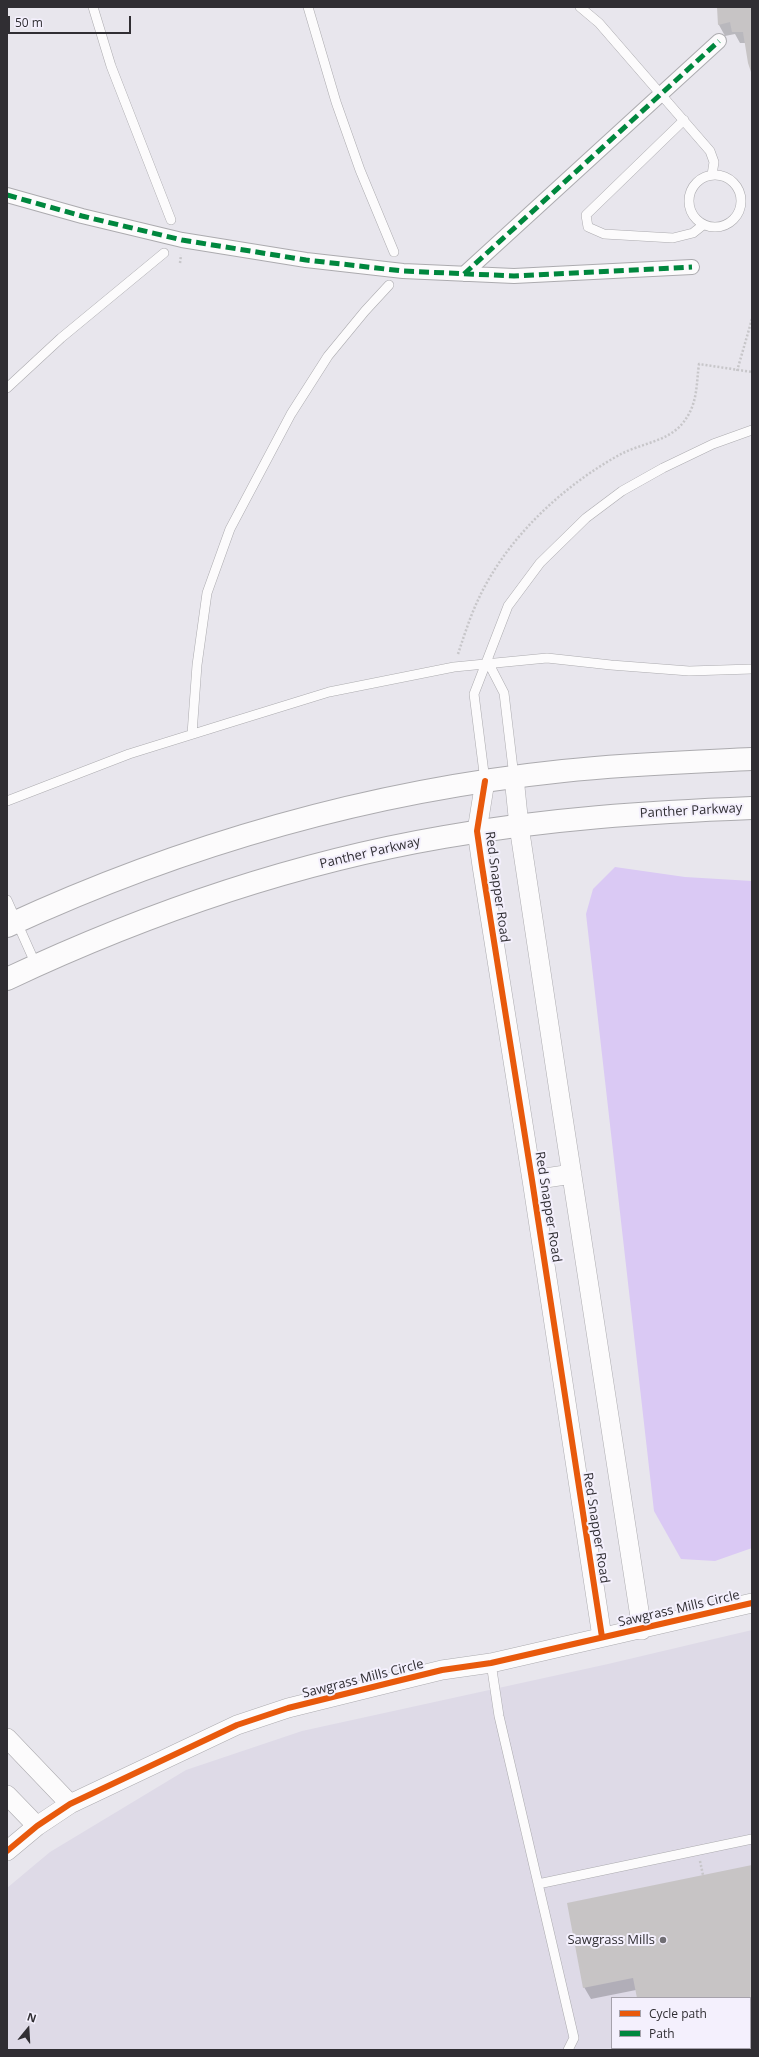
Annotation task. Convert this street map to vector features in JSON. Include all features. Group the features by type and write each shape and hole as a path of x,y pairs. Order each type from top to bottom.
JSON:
{"main road":[{"path":"12,923 138,871 183,855 280,825 391,798 485,781 615,766 752,759"},
{"name":"Panther Parkway","path":"7,979 36,965 126,927 219,894 362,854 477,831 612,815 752,808"}],"street":[{"path":"464,274 719,41"},
{"path":"7,195 82,216 190,241 306,260 403,271 514,276 692,267"},
{"path":"514,777 519,826 642,1630"},
{"name":"Red Snapper Road","path":"485,781 477,831 602,1637"},
{"path":"532,1180 572,1174"},
{"name":"Sawgrass Mills Circle","path":"7,1851 37,1826 70,1804 237,1725 288,1708 442,1670 491,1663 602,1637 642,1630 752,1603"},
{"path":"7,1738 70,1804"},
{"path":"7,1795 37,1826"}],"lane":[{"path":"93,7 111,66 171,220"},
{"path":"308,7 336,102 360,170 394,252"},
{"path":"580,7 599,23 710,151 714,162 712,175"},
{"path":"684,120 586,215 588,227 604,234 673,238 693,233 703,225"},
{"path":"712,175 722,176 731,180 738,187 741,196 741,206 738,215 731,223 722,227 712,228 703,225 695,219 690,211 688,201 690,191 695,183 703,177 712,175"},
{"path":"7,388 61,338 164,253"},
{"path":"192,734 197,665 207,593 230,529 290,414 328,356 365,311 389,285"},
{"path":"485,781 474,694 488,662 508,606 540,563 586,518 622,491 663,468 714,444 752,430"},
{"path":"7,801 129,754 330,692 454,667 488,662 547,658 689,671 752,669"},
{"path":"488,662 504,693 514,777"},
{"path":"7,900 12,923 36,965"},
{"path":"491,1663 499,1716 574,2038 568,2050"},
{"path":"538,1884 752,1839"}],"path":[{"path":"737,371 752,318"},
{"path":"454,667 478,600 498,566 522,535 554,502 586,476 621,454 673,433 682,424 692,410 696,396 699,364 737,371 752,372"}],"shaded area":[{"path":"615,867 685,877 752,881 752,1548 715,1561 681,1559 654,1511 586,914 593,889"},
{"name":"Sawgrass Mills","path":"752,1630 752,2050 7,2050 7,1888 50,1852 186,1770 302,1731 608,1664"}],"building":[{"path":"717,7 752,7 752,75 748,63 743,32 732,32 730,22 718,25"},
{"name":"Sawgrass Mills","path":"752,1865 752,2050 648,2050 751,2049 751,1997 637,1997 633,1978 583,1988 567,1903"}],"marked path":[{"path":"464,274 719,41"},
{"path":"7,195 82,216 182,240 306,260 403,271 514,276 692,267"}],"cycle path":[{"path":"485,781 477,831 602,1637"},
{"path":"7,1851 37,1826 70,1804 237,1725 288,1708 442,1670 491,1663 752,1603"}],"place":[{"name":"Sawgrass Mills","path":"663,1940"}]}
